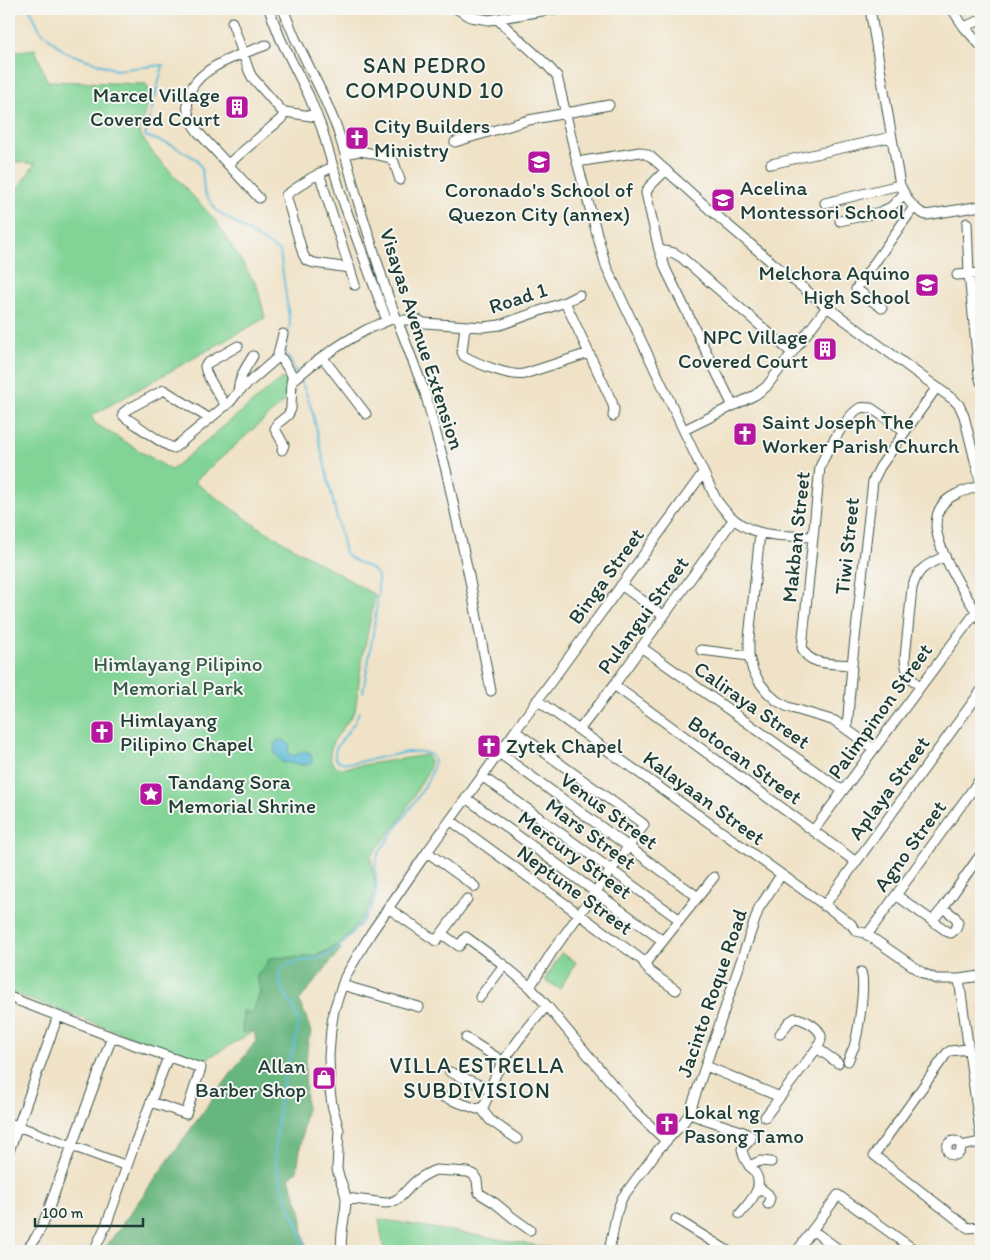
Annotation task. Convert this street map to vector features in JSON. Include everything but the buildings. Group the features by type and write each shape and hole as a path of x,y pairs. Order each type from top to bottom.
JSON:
{"street":[{"name":"Visayas Avenue Extension","path":"269,9 281,40 309,96 322,129 343,201 387,321"},
{"name":"Visayas Avenue Extension","path":"283,9 337,128 388,296 425,393 444,460 491,691"},
{"path":"457,9 478,19 489,20 554,9"},
{"path":"870,9 900,185 904,194 914,207 923,214 930,215 981,206"},
{"path":"952,9 981,46"},
{"path":"497,19 557,76 577,162 606,266 716,499 733,520 760,534 812,537"},
{"path":"964,26 981,20"},
{"path":"232,22 252,77 281,110 317,117"},
{"path":"259,198 190,121 188,98 198,78 207,71 216,65 266,45"},
{"path":"455,142 519,123 609,105"},
{"path":"228,164 281,119 285,112"},
{"path":"771,164 892,137"},
{"path":"345,154 359,151 390,158 394,162 400,180"},
{"path":"577,162 640,152 650,156 782,271 954,400 962,410 981,485 951,497 944,503 939,510 936,527 946,556 981,620"},
{"path":"332,167 319,173 286,195 306,260 314,263 350,268"},
{"path":"666,170 649,187 646,193 659,250 666,270 733,406"},
{"path":"319,173 355,285"},
{"path":"824,202 900,185"},
{"path":"840,221 886,210 904,194"},
{"path":"343,201 357,198"},
{"path":"882,308 856,289 914,207"},
{"path":"967,223 969,274 981,382"},
{"path":"659,250 674,253 681,257 792,353"},
{"path":"957,275 981,274"},
{"name":"Road 1","path":"398,321 418,320 424,323 483,327 495,326 564,302 579,294"},
{"path":"564,302 613,405 613,416"},
{"path":"684,430 755,395 766,387 828,307"},
{"path":"282,450 284,445 275,429 291,409 297,378 353,337 387,321 398,321"},
{"path":"465,326 462,352 464,356 516,374 524,374 589,352"},
{"path":"210,419 164,390 123,413 126,418 174,448 210,419 226,406 238,392 277,358 283,334"},
{"path":"226,406 208,376 205,366 238,346"},
{"path":"238,392 242,374 253,356"},
{"path":"277,358 282,358 292,375 297,378"},
{"path":"322,358 366,414"},
{"name":"Tiwi Street","path":"848,729 852,665 873,481 880,467 937,387"},
{"name":"Makban Street","path":"852,665 815,662 804,655 802,648 820,466 830,446 853,413 859,409 871,408 905,431"},
{"name":"Binga Street","path":"346,1198 337,1169 339,1130 332,1105 328,1056 330,1029 342,985 355,959 427,852 703,473"},
{"name":"Pulangui Street","path":"579,730 614,685 733,520"},
{"path":"760,534 749,638 749,656 753,671 760,683 777,701 788,707 835,720 874,749"},
{"path":"920,686 908,676 905,658 912,588 915,578 921,570 946,556"},
{"path":"621,585 664,616"},
{"name":"Palimpinon Street","path":"813,831 976,612"},
{"name":"Caliraya Street","path":"641,647 843,791"},
{"path":"701,650 749,656"},
{"name":"Botocan Street","path":"614,685 856,862"},
{"name":"Aplaya Street","path":"824,906 981,691"},
{"name":"Kalayaan Street","path":"538,700 851,924 856,931 866,934 936,979 944,980 981,976"},
{"path":"515,731 644,825 552,952 530,987"},
{"name":"Venus Street","path":"499,752 698,897"},
{"name":"Mars Street","path":"482,776 680,920"},
{"name":"Agno Street","path":"866,934 981,778"},
{"name":"Mercury Street","path":"466,798 663,941"},
{"name":"Neptune Street","path":"450,820 642,960 649,971 676,990"},
{"path":"427,852 475,887"},
{"path":"932,921 981,854"},
{"name":"Jacinto Roque Road","path":"609,1251 617,1212 622,1198 689,1114 760,906 781,875"},
{"path":"642,960 647,961 714,877"},
{"path":"896,895 951,933 958,926 957,920 942,908"},
{"path":"388,908 436,942 467,898"},
{"path":"442,934 460,946 466,937 530,987 548,1006 628,1104 666,1141"},
{"path":"480,997 504,965"},
{"path":"817,1048 843,1062 854,1047 858,1032 862,998 863,976 861,972"},
{"path":"959,979 981,1138"},
{"path":"342,985 419,1007"},
{"path":"9,997 112,1037 201,1068 186,1114 151,1102"},
{"path":"443,1097 477,1109 482,1108 485,1105 496,1075 504,1062 525,1032 548,1006"},
{"path":"9,1151 13,1125 58,1016"},
{"path":"765,1117 821,1042 821,1035 817,1030 802,1019 795,1018 789,1022 780,1034"},
{"path":"26,1251 36,1238 43,1224 112,1037"},
{"path":"466,1038 504,1062"},
{"path":"968,1049 947,1053 874,1155 968,1228 981,1226"},
{"path":"94,1251 107,1223 168,1057"},
{"path":"706,1066 780,1097"},
{"path":"450,1072 490,1089"},
{"path":"482,1108 490,1120 517,1140"},
{"path":"689,1114 751,1136 742,1149 743,1156 757,1176 759,1186 768,1194 770,1198 768,1204"},
{"path":"13,1125 127,1166"},
{"path":"961,1146 981,1142"},
{"path":"749,1166 760,1161 771,1162"},
{"path":"342,1251 346,1198 391,1203 397,1200 416,1181 436,1170 468,1172 474,1175 477,1180 479,1193 495,1202 530,1230"},
{"path":"740,1214 759,1186"},
{"path":"797,1251 838,1194 916,1251"},
{"path":"676,1219 728,1251"},
{"path":"812,1230 841,1251"}],"green space":[{"name":"Himlayang Pilipino Memorial Park","path":"35,49 47,81 146,84 151,94 139,133 153,153 216,221 257,286 265,318 91,416 96,424 171,470 282,378 295,392 194,482 258,527 375,595 361,666 355,711 333,742 330,753 331,761 336,766 344,768 426,755 430,760 429,769 400,820 371,856 374,878 373,898 355,927 337,945 315,955 282,1015 201,1062 9,992 9,199 35,164 9,161 9,52"},
{"path":"336,945 341,949 299,1001 311,1033 308,1041 305,1071 306,1108 297,1171 289,1178 301,1211 307,1251 103,1251 256,1041 254,1031 242,1033 243,1011 252,1013 260,993 257,976 270,958 313,956 326,952"},
{"path":"561,953 576,962 560,989 545,980"},
{"path":"379,1219 552,1248 554,1251 384,1251"}],"water":[{"path":"278,740 285,741 290,745 288,753 294,756 301,752 310,752 311,764 282,762 275,754 274,745"}],"waterway":[{"path":"30,9 40,30 65,52 116,70 163,65 145,136 172,145 196,159 202,169 204,192 217,211 280,252 290,325 284,349 297,374"},
{"path":"299,378 312,410 345,553 352,560 371,568 377,574 378,594 376,611 363,692"},
{"path":"303,1251 302,1236 281,1183 275,1159 281,1098 298,1026 297,1014 282,989 279,977 280,972 289,964 320,958 330,953 344,942 363,919 375,899 376,859 421,792 433,766 431,755 418,752 408,752 353,763 338,761 335,757 336,748 355,722 359,712"}],"place":[{"name":"Marcel Village Covered Court","path":"237,107"},
{"name":"City Builders Ministry","path":"357,138"},
{"name":"Coronado's School of Quezon City (annex)","path":"539,162"},
{"name":"Acelina Montessori School","path":"723,200"},
{"name":"Melchora Aquino High School","path":"927,285"},
{"name":"NPC Village Covered Court","path":"825,349"},
{"name":"Saint Joseph The Worker Parish Church","path":"745,434"},
{"name":"Himlayang Pilipino Chapel","path":"102,732"},
{"name":"Zytek Chapel","path":"489,746"},
{"name":"Tandang Sora Memorial Shrine","path":"151,794"},
{"name":"Allan Barber Shop","path":"324,1078"},
{"name":"Lokal ng Pasong Tamo","path":"667,1124"}],"district":[{"name":"SAN PEDRO COMPOUND 10","path":"425,78"},
{"name":"VILLA ESTRELLA SUBDIVISION","path":"477,1078"}]}
